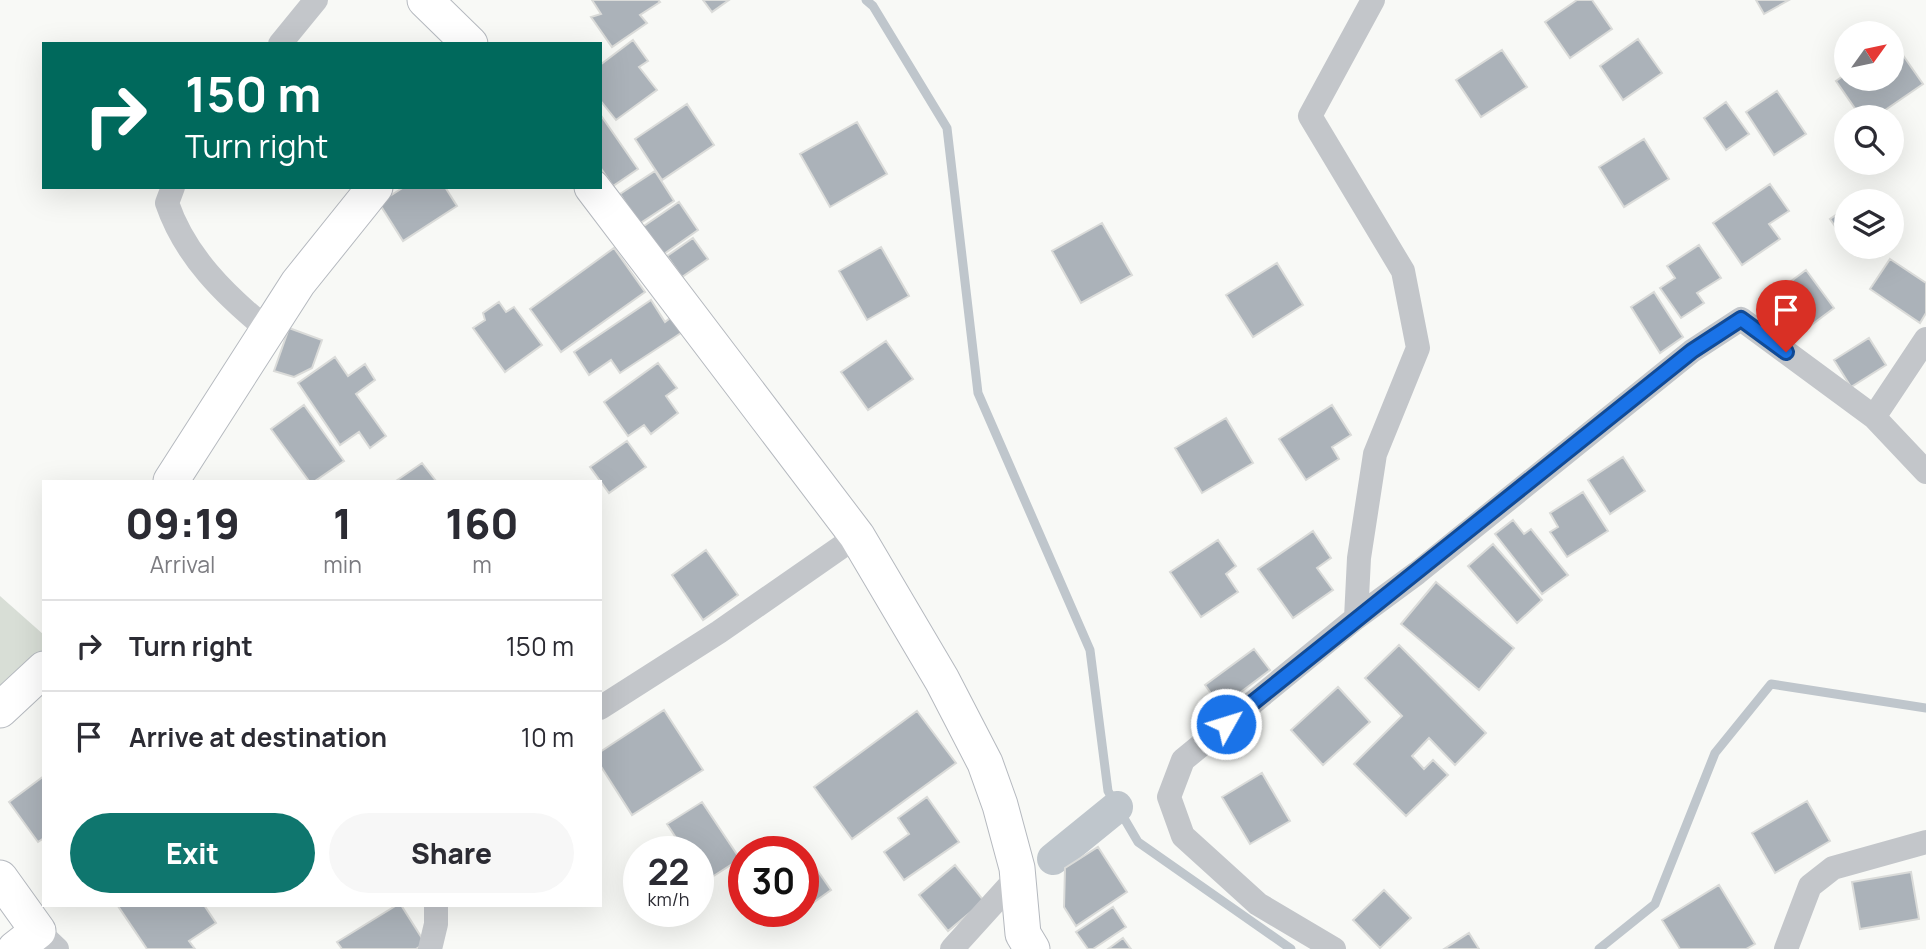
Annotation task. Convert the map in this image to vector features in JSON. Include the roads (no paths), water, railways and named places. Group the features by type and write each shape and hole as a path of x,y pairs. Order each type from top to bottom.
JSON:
{"street":[{"path":"282,42 316,0"},
{"path":"425,0 468,42"},
{"path":"1356,618 1359,558 1375,454 1418,348 1403,271 1310,116 1373,0"},
{"path":"172,189 167,203 175,226 193,254 231,300 268,330"},
{"path":"172,480 298,283 373,189"},
{"path":"594,189 857,536 942,680 975,742 1000,805 1018,876 1023,934 1032,949"},
{"path":"1334,949 1258,904 1183,836 1169,797 1183,760 1356,618 1417,573 1692,351 1741,319 1874,417 1926,472"},
{"path":"1874,417 1926,339"},
{"path":"602,707 719,632 857,536"},
{"path":"0,709 42,671"},
{"path":"1786,949 1810,886 1833,868 1926,842"},
{"path":"953,949 1018,876"},
{"path":"0,878 37,943"},
{"path":"430,949 436,923 436,907"}],"waterway":[{"path":"866,0 873,6 947,128 978,393 1090,650 1108,791 1138,842 1291,949"},
{"path":"1599,949 1655,904 1715,753 1771,684 1926,708"},
{"path":"1053,859 1117,807"}]}
